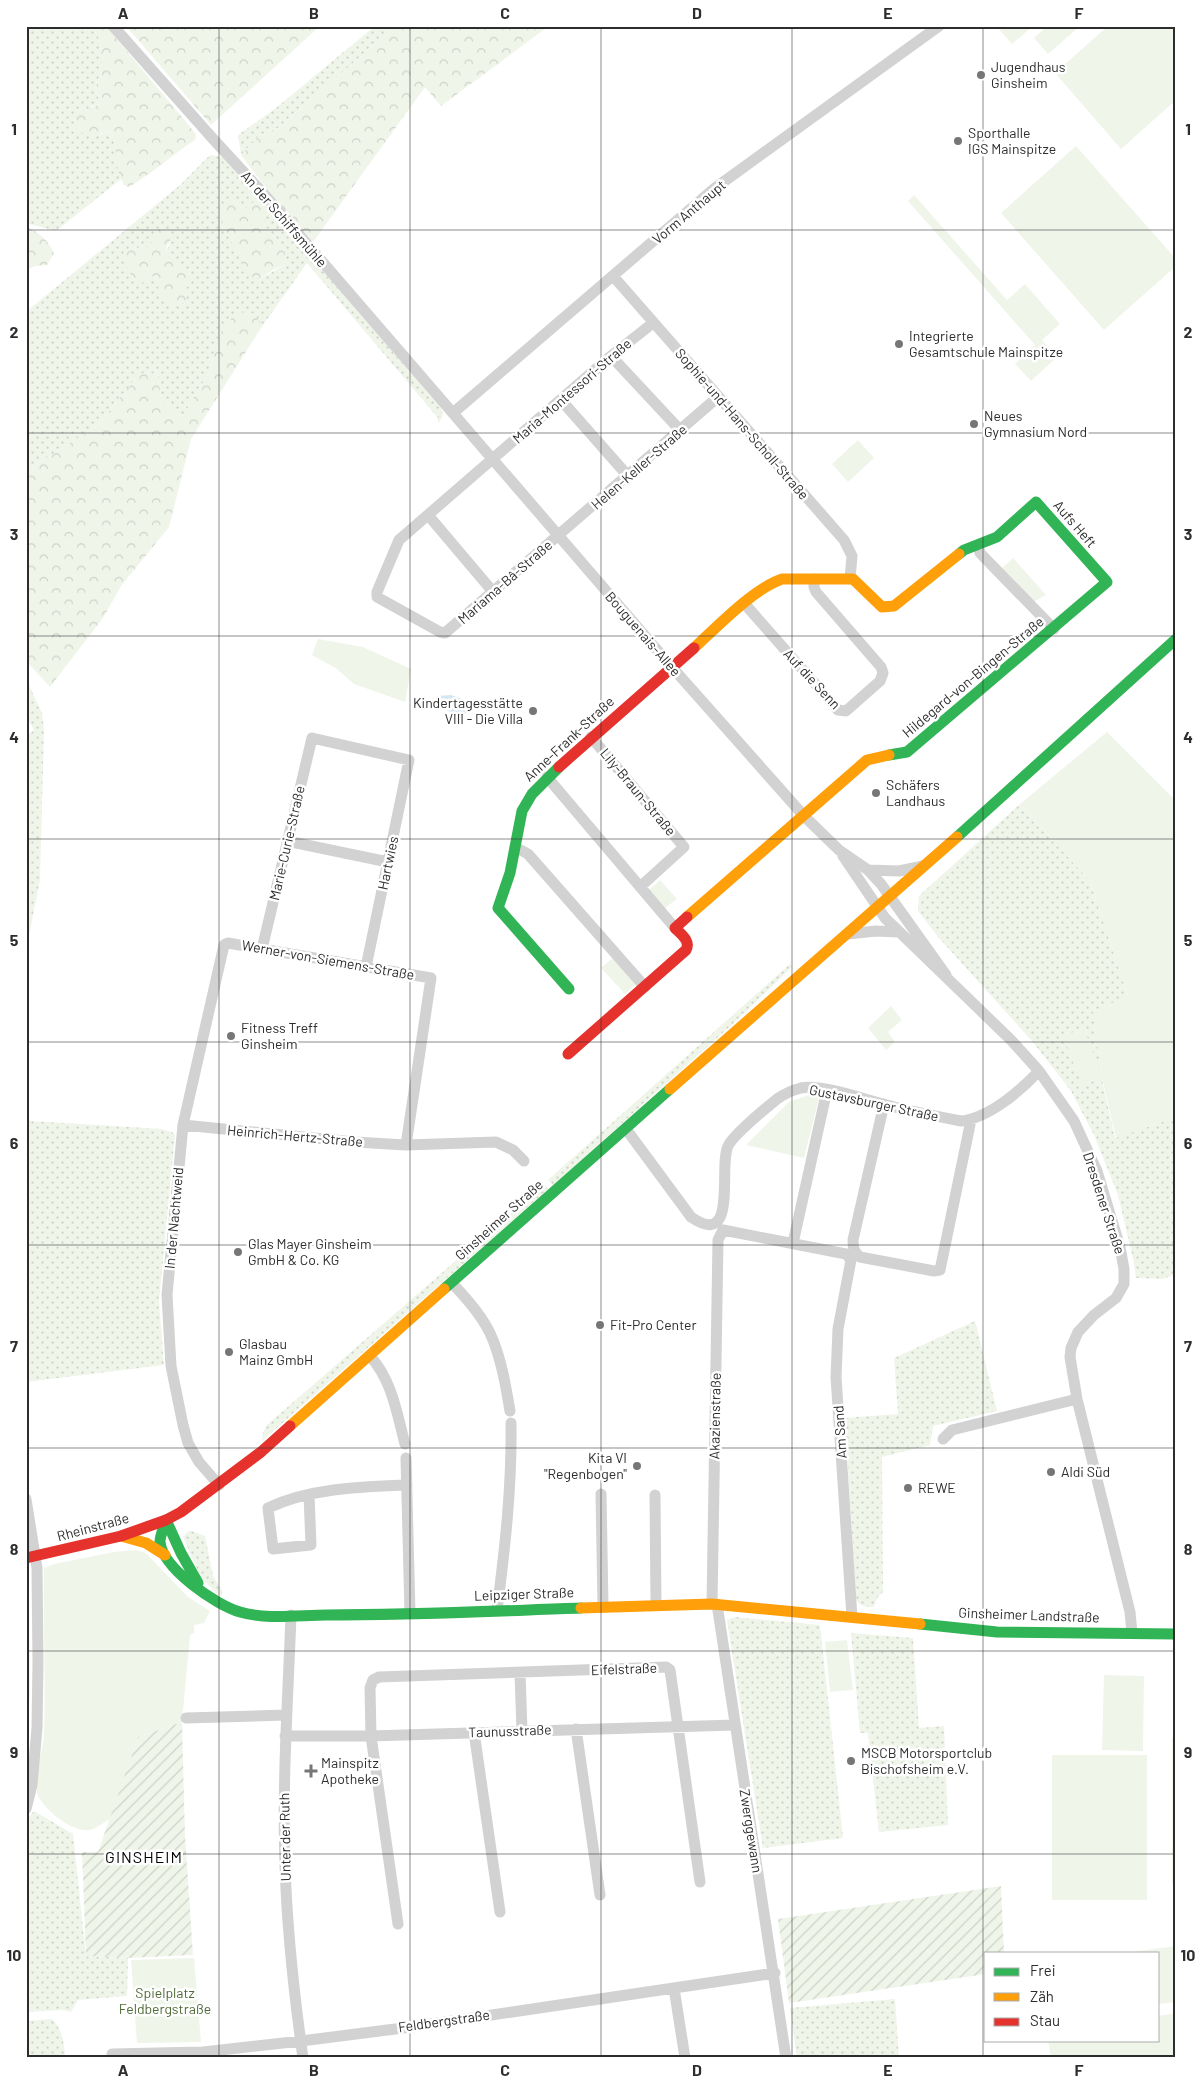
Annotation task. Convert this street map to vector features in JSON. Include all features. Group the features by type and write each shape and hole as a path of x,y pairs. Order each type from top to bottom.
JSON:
{"main road":[{"name":"Aufs Heft","path":"978,545 997,537 1036,502 1107,582"},
{"path":"850,579 856,581 882,607 894,606 964,550 978,545"},
{"name":"Anne-Frank-Straße","path":"569,989 498,908 515,847 522,811 532,794 591,736 744,603 773,582 782,578 850,579"},
{"name":"Hildegard-von-Bingen-Straße","path":"675,928 867,760 878,756 897,756 908,752 1107,582"},
{"name":"Ginsheimer Straße","path":"166,1520 181,1512 219,1485 261,1452 925,866 1176,639"},
{"path":"568,1054 686,950 688,946 687,941 675,928"},
{"path":"165,1555 160,1540 166,1520"},
{"name":"Leipziger Straße","path":"166,1520 181,1553 203,1592"},
{"name":"Rheinstraße","path":"31,1557 121,1536 166,1520"},
{"name":"Leipziger Straße","path":"121,1536 146,1543 165,1555 188,1581 226,1606 240,1612 258,1615 410,1613 656,1604 715,1604 852,1617"},
{"name":"Ginsheimer Landstraße","path":"852,1617 996,1632 1176,1634"}],"street":[{"name":"An der Schiffsmühle","path":"113,26 270,200 453,413"},
{"name":"Vorm Anthaupt","path":"453,413 715,188 939,26"},
{"name":"Sophie-und-Hans-Scholl-Straße","path":"613,276 844,540 852,556 850,579"},
{"name":"Maria-Montessori-Straße","path":"492,460 611,356 653,323"},
{"path":"611,356 680,430"},
{"name":"Helen-Keller-Straße","path":"559,536 718,397"},
{"path":"561,400 628,476"},
{"name":"Bouguenais-Allee","path":"453,413 671,666 804,816 839,850 868,870 890,896"},
{"name":"Mariama-Bâ-Straße","path":"492,460 399,540 377,592 377,597 445,633 559,536"},
{"path":"428,515 494,592"},
{"path":"978,545 980,552 1054,629"},
{"name":"Auf die Senn","path":"744,603 838,710 846,711 880,681 883,673 881,667 816,592 814,579"},
{"name":"Lily-Braun-Straße","path":"591,736 684,847 640,887"},
{"name":"Marie-Curie-Straße","path":"262,949 312,738 409,760"},
{"name":"Hartwies","path":"366,967 409,760"},
{"path":"547,778 675,928"},
{"path":"287,841 388,862"},
{"path":"515,847 528,854 645,986"},
{"name":"Bouguenais-Allee","path":"839,850 877,907"},
{"path":"868,870 899,871 925,866"},
{"name":"Dresdener Straße","path":"890,896 946,975"},
{"name":"Dresdener Straße","path":"877,907 898,932 946,975 1011,1040 1039,1072 1074,1121 1090,1154 1111,1215 1124,1269 1124,1284 1120,1293 1078,1332 1071,1348 1071,1371 1130,1612 1132,1633"},
{"path":"846,934 876,931 898,932"},
{"name":"Werner-von-Siemens-Straße","path":"224,945 228,943 431,978 406,1145"},
{"name":"In der Nachtweid","path":"219,1485 199,1462 188,1443 171,1366 167,1295 183,1125 224,945"},
{"path":"884,1104 853,1240 855,1254 860,1258 934,1271 940,1270 971,1120 986,1113 1028,1083 1039,1072"},
{"name":"Gustavsburger Straße","path":"720,1226 723,1214 724,1165 728,1147 734,1138 778,1098 792,1091 803,1088 827,1090 952,1119 971,1120"},
{"path":"626,1128 691,1217 705,1224 794,1243 827,1090"},
{"name":"Heinrich-Hertz-Straße","path":"183,1125 406,1145 496,1142 513,1150 524,1161"},
{"name":"Akazienstraße","path":"715,1604 718,1240 720,1226"},
{"name":"Am Sand","path":"794,1243 841,1253 849,1257 851,1264 838,1329 836,1377 852,1617"},
{"path":"452,1283 478,1314 493,1338 504,1377 510,1417 511,1456 507,1532 497,1610"},
{"path":"370,1356 384,1376 393,1397 405,1444"},
{"path":"943,1439 952,1430 1077,1399"},
{"path":"406,1458 410,1613"},
{"path":"310,1495 311,1546 273,1549 268,1508 280,1502 310,1495 355,1488 407,1485"},
{"path":"601,1494 603,1606"},
{"path":"655,1495 656,1604"},
{"path":"26,1499 38,1662 37,1728 32,1785 26,1810"},
{"name":"Zwerggewann","path":"715,1604 754,1856 775,1973 786,2058"},
{"name":"Unter der Ruth","path":"290,1615 285,1736 284,1865 294,1984 303,2058"},
{"name":"Eifelstraße","path":"398,1924 371,1736 370,1688 373,1680 379,1677 520,1674 666,1667 670,1670 676,1726"},
{"path":"520,1674 522,1730"},
{"path":"186,1718 286,1715"},
{"name":"Taunusstraße","path":"285,1736 371,1736 735,1725"},
{"path":"676,1726 700,1882"},
{"path":"576,1729 600,1895"},
{"path":"474,1732 500,1912"},
{"name":"Feldbergstraße","path":"112,2054 203,2052 301,2041 775,1973"},
{"path":"674,1988 684,2058"}],"green space":[{"path":"26,26 91,26 98,36 103,54 100,76 95,89 101,104 89,107 100,135 110,130 113,135 121,179 56,231 26,223"},
{"path":"91,26 106,26 196,134 195,140 129,187 124,185 119,173 115,143 110,130 101,134 88,135 76,128 79,112 101,104 95,89 100,76 103,54 98,36"},
{"path":"126,26 320,26 211,125"},
{"path":"375,26 396,26 278,128 259,136 241,155 238,135 276,108"},
{"path":"396,26 549,26 441,106 425,87 313,242 286,215 241,155 259,136 278,128"},
{"path":"996,26 1033,26 1012,44"},
{"path":"1047,26 1079,27 1048,54 1034,38"},
{"path":"1108,26 1176,26 1176,100 1121,149 1055,73"},
{"path":"1076,146 1176,259 1176,266 1104,330 1001,213"},
{"path":"210,155 227,158 440,407 442,418 440,421 438,423 438,418 307,263 263,325 252,313 212,358 210,372 184,416 176,415 170,404 162,399 157,374 140,373 98,425 39,463 26,476 26,312 180,185","holes":["240,209 264,225 285,249 286,264 260,279 242,267 242,254 235,249 231,239 222,229 223,219","172,238 165,255 188,276 185,289 159,282 153,276 146,279 133,247 143,249"]},
{"path":"914,195 1007,300 1025,284 1060,324 1042,340 1057,357 1031,381 1015,364 1035,345 908,201"},
{"path":"228,200 238,200 240,209 247,213 247,204 254,202 265,211 264,225 285,249 286,264 260,279 248,276 241,267 242,254 234,249 231,239 222,229 223,219 220,209"},
{"path":"26,227 43,237 52,248 54,253 47,265 35,266 26,270"},
{"path":"160,228 170,231 172,238 167,246 166,255 188,275 191,283 185,289 187,301 178,306 168,303 158,291 159,282 153,276 142,283 134,278 129,272 124,259 123,254 133,247 143,249 151,246 153,237"},
{"path":"236,312 252,313 263,325 191,439 169,527 121,586 103,618 50,687 28,663 26,476 39,463 98,425 140,373 157,374 162,399 170,404 177,415 184,416 210,372 212,358 220,334"},
{"path":"858,440 874,458 848,482 832,464"},
{"path":"1013,558 1046,595 1033,602 1002,568"},
{"path":"318,639 363,647 411,669 405,702 354,684 337,669 312,655"},
{"path":"26,679 42,713 44,730 40,880 26,950 26,736 34,730 26,716 29,703 26,701"},
{"path":"1107,732 1176,801 1176,1117 1116,1138 1102,1078 1082,1085 1063,1036 1084,1028 1101,1074 1093,1011 1128,996 1090,881 1020,804"},
{"path":"1020,804 1090,881 1128,996 1095,1025 1102,1080 1115,1138 1176,1117 1176,1274 1163,1279 1136,1278 1118,1195 1094,1135 1071,1091 1032,1041 939,938 918,911 919,896"},
{"path":"660,880 677,899 665,908 649,890"},
{"path":"614,957 637,983 625,994 601,968"},
{"path":"790,964 792,967 735,1022 553,1185 548,1180"},
{"path":"891,1006 902,1020 888,1032 895,1042 886,1050 868,1028"},
{"path":"809,1095 819,1098 804,1158 746,1145 789,1102"},
{"path":"26,1119 31,1121 161,1129 172,1132 175,1135 159,1302 164,1365 26,1382"},
{"path":"544,1184 548,1189 262,1441 267,1425"},
{"path":"975,1321 997,1411 933,1426 930,1445 882,1457 883,1592 877,1598 874,1607 863,1606 856,1599 845,1418 898,1414 894,1358"},
{"path":"192,1531 205,1536 213,1576 222,1590 222,1595 220,1596 201,1578 183,1537 187,1532"},
{"path":"136,1550 146,1553 188,1597 210,1611 204,1623 194,1625 194,1633 190,1635 182,1722 138,1737 110,1819 90,1830 83,1830 66,1824 58,1818 44,1805 37,1792 36,1778 44,1735 44,1568 54,1564 114,1552"},
{"path":"26,1578 29,1589 30,1705 26,1648"},
{"path":"735,1617 820,1625 843,1838 763,1848 727,1620"},
{"path":"851,1633 913,1638 919,1728 944,1726 948,1825 879,1832 868,1733 860,1733"},
{"path":"847,1640 853,1690 830,1692 825,1642"},
{"path":"1104,1675 1144,1676 1143,1751 1102,1750"},
{"path":"182,1722 185,1836 193,1955 128,1958 86,1956 82,1852 98,1852 138,1737"},
{"path":"1172,1738 1176,1738 1176,1884 1172,1884"},
{"path":"1052,1755 1147,1755 1147,1900 1052,1900"},
{"path":"34,1811 73,1834 86,1956 128,1958 127,1996 78,2000 71,2012 62,2010 26,2012 26,1820"},
{"path":"1001,1886 1004,1952 984,1952 984,1974 789,2003 778,1919"},
{"path":"1176,1946 1176,2002 1160,2004 1160,1952 1131,1952"},
{"name":"Spielplatz Feldbergstraße","path":"194,1958 201,2042 137,2043 131,1960"},
{"path":"895,1999 899,2058 797,2058 790,2008"},
{"path":"1176,2013 1176,2058 1051,2058 1048,2042 1160,2042 1160,2016"},
{"path":"52,2019 61,2032 65,2058 26,2058 26,2021"}],"water":[{"path":"451,695 467,701 471,707 467,713 458,714 450,712 437,702 437,696"}],"traffic: fast":[{"path":"889,755 907,752 1107,582 1036,502 997,537 964,550 959,554"},
{"path":"957,837 1176,639"},
{"path":"559,767 532,794 522,811 510,873 498,908 569,989"},
{"path":"444,1289 670,1089"},
{"path":"166,1520 160,1542 163,1552 170,1563 192,1585 218,1602 240,1612 261,1616 284,1616 422,1614 581,1608"},
{"path":"166,1520 181,1553 198,1583"},
{"path":"920,1624 997,1632 1176,1634"}],"traffic: slow":[{"path":"694,648 747,600 759,591 782,579 853,579 882,607 894,606 959,554"},
{"path":"687,917 867,760 889,755"},
{"path":"670,1089 957,837"},
{"path":"290,1426 444,1289"},
{"path":"121,1536 146,1543 165,1555"},
{"path":"581,1608 712,1604 920,1624"}],"traffic: jam":[{"path":"559,767 694,648"},
{"path":"568,1054 686,950 686,941 675,928 687,917"},
{"path":"26,1558 121,1536 166,1520 181,1512 261,1452 290,1426"}],"place":[{"name":"Jugendhaus Ginsheim","path":"981,75"},
{"name":"Sporthalle IGS Mainspitze","path":"958,141"},
{"name":"Integrierte Gesamtschule Mainspitze","path":"899,344"},
{"name":"Neues Gymnasium Nord","path":"974,424"},
{"name":"Kindertagesstätte VIII - Die Villa","path":"533,711"},
{"name":"Schäfers Landhaus","path":"876,793"},
{"name":"Fitness Treff Ginsheim","path":"231,1036"},
{"name":"Glas Mayer Ginsheim GmbH & Co. KG","path":"238,1252"},
{"name":"Fit-Pro Center","path":"600,1325"},
{"name":"Glasbau Mainz GmbH","path":"229,1352"},
{"name":"Kita VI \"Regenbogen\"","path":"637,1466"},
{"name":"Aldi Süd","path":"1051,1472"},
{"name":"REWE","path":"908,1488"},
{"name":"MSCB Motorsportclub Bischofsheim e.V.","path":"851,1761"},
{"name":"Mainspitz Apotheke","path":"311,1771"}],"district":[{"name":"GINSHEIM","path":"144,1857"}]}
